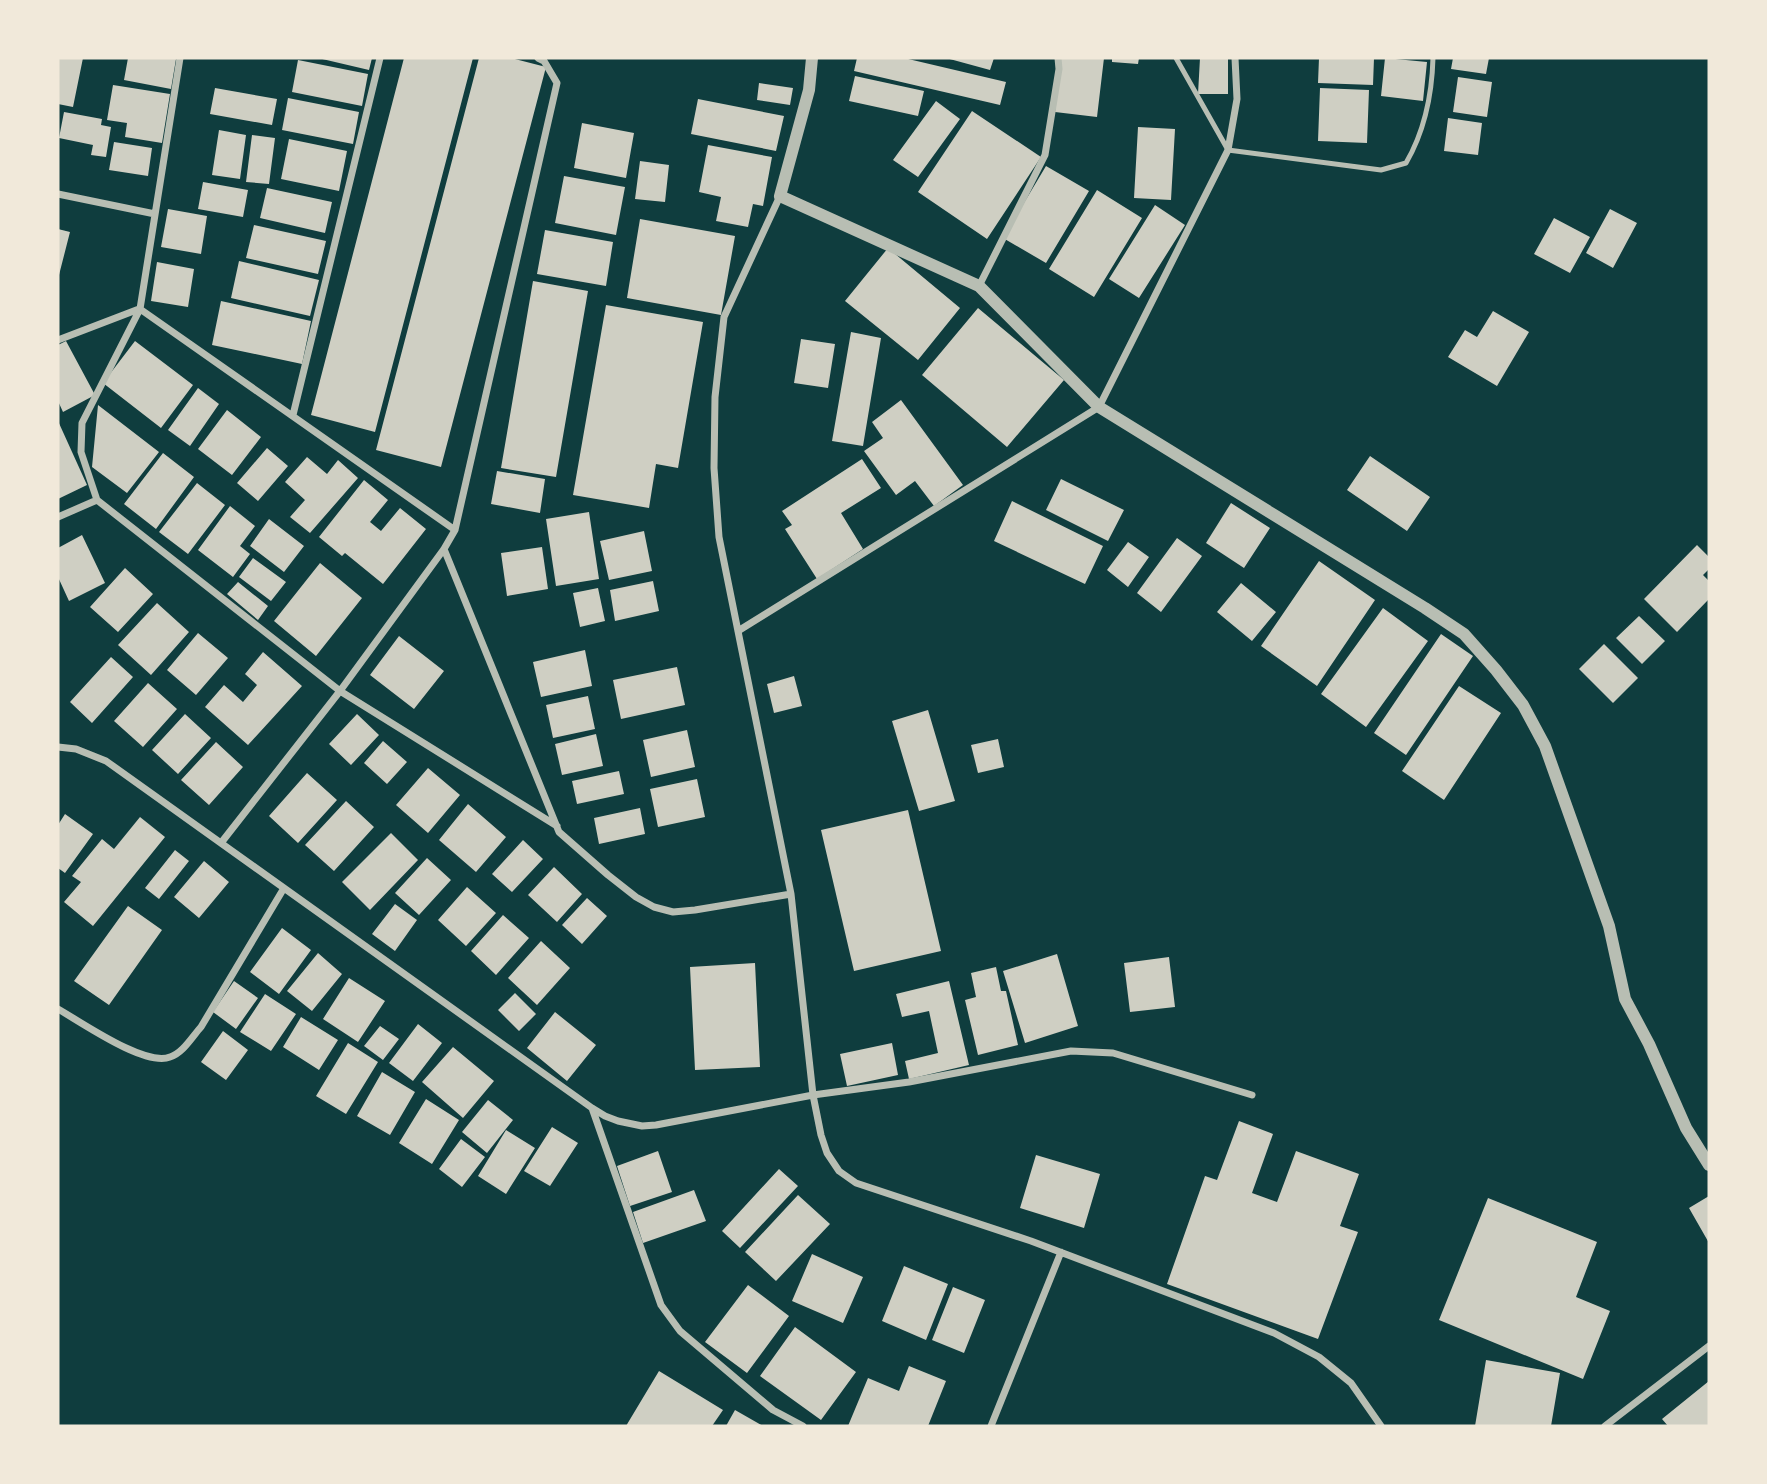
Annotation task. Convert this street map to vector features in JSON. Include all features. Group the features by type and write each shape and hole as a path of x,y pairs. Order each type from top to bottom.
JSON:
{"street":[{"path":"180,58 140,309 82,423 81,452 97,500 340,691 557,826"},
{"path":"293,415 380,58"},
{"path":"221,843 340,691 455,530 557,83 544,61 538,58"},
{"path":"812,58 809,90 780,196 724,317 715,397 714,468 719,537 791,894 813,1095 827,1153 839,1171 856,1183 1061,1252 1274,1333 1319,1357 1350,1383 1381,1426"},
{"path":"979,286 1045,155 1059,69 1058,58"},
{"path":"738,631 1099,407 1228,150 1237,99 1235,58"},
{"path":"58,194 155,214"},
{"path":"780,196 979,286 1099,407 1464,634 1523,705 1545,746 1609,926 1625,999 1686,1128 1709,1165"},
{"path":"140,309 455,530"},
{"path":"58,340 140,309"},
{"path":"58,517 97,500"},
{"path":"444,549 559,832 608,875 654,907 673,912 695,910 791,894"},
{"path":"58,747 76,749 106,761 592,1108 618,1121 642,1126 656,1125 813,1095 909,1083 1071,1051 1113,1054 1252,1095"},
{"path":"58,1009 139,1053 156,1059 170,1058 184,1048 201,1027 284,888"},
{"path":"592,1108 661,1305 690,1340 773,1410 803,1426"},
{"path":"990,1426 1061,1252"},
{"path":"1605,1426 1709,1346"}],"lane":[{"path":"1176,58 1228,150 1381,170 1406,163 1415,147 1432,80 1433,58"}],"building":[{"path":"58,58 83,58 73,107 58,104"},
{"path":"128,58 176,59 171,89 124,80"},
{"path":"318,58 372,58 369,70"},
{"path":"404,58 473,58 375,432 311,415"},
{"path":"479,58 511,58 546,67 441,467 376,450"},
{"path":"857,58 904,58 1006,82 1000,105 854,71"},
{"path":"946,58 994,58 990,70"},
{"path":"1061,58 1104,58 1097,117 1055,112"},
{"path":"1112,58 1139,58 1138,64 1112,62"},
{"path":"1200,58 1228,58 1228,94 1198,94"},
{"path":"1319,58 1374,58 1373,85 1318,83"},
{"path":"1385,58 1427,62 1423,101 1381,96"},
{"path":"1453,58 1489,58 1486,74 1451,69"},
{"path":"298,60 368,74 362,106 292,92"},
{"path":"855,76 924,91 918,116 849,101"},
{"path":"1458,77 1492,82 1487,117 1453,112"},
{"path":"759,83 793,88 790,105 757,100"},
{"path":"113,85 170,94 162,143 125,137 127,123 107,120"},
{"path":"215,88 277,99 272,125 210,114"},
{"path":"1320,88 1369,90 1367,143 1318,141"},
{"path":"288,98 359,112 353,144 282,130"},
{"path":"698,99 784,116 776,151 691,134"},
{"path":"936,101 960,119 918,177 893,160"},
{"path":"972,111 1041,157 987,239 918,192"},
{"path":"64,112 102,119 101,125 111,127 106,157 91,155 93,145 59,138"},
{"path":"1448,118 1482,123 1478,155 1444,151"},
{"path":"582,123 634,133 626,178 574,168"},
{"path":"1138,127 1175,129 1171,200 1134,198"},
{"path":"219,130 246,135 240,179 212,175"},
{"path":"252,135 275,138 269,184 246,182"},
{"path":"289,139 347,151 339,191 281,179"},
{"path":"114,142 152,148 148,176 109,170"},
{"path":"708,145 772,157 763,206 753,204 748,227 716,221 721,197 699,192"},
{"path":"640,161 669,165 665,202 635,199"},
{"path":"1046,166 1089,191 1046,263 1003,238"},
{"path":"564,176 625,187 616,235 555,223"},
{"path":"203,182 248,190 243,217 198,209"},
{"path":"267,188 332,202 325,233 260,218"},
{"path":"1097,190 1142,218 1094,297 1049,269"},
{"path":"1155,205 1185,225 1139,298 1109,279"},
{"path":"168,209 207,216 201,254 161,247"},
{"path":"1610,209 1637,223 1613,268 1586,253"},
{"path":"1554,218 1590,237 1570,273 1534,254"},
{"path":"640,219 735,236 721,315 627,298"},
{"path":"254,225 326,241 318,274 246,258"},
{"path":"58,229 70,232 59,275 58,275"},
{"path":"545,230 613,242 606,286 537,274"},
{"path":"888,248 960,308 918,360 845,301"},
{"path":"239,261 319,280 310,316 231,298"},
{"path":"157,262 194,269 188,307 151,301"},
{"path":"533,281 588,291 556,477 501,468"},
{"path":"221,301 311,321 302,364 212,345"},
{"path":"606,305 703,322 678,468 656,464 649,508 573,495"},
{"path":"978,308 1064,380 1007,447 922,375"},
{"path":"1493,311 1529,332 1497,386 1448,357 1465,330 1477,337"},
{"path":"851,332 881,338 863,446 832,441"},
{"path":"801,339 835,344 828,388 794,383"},
{"path":"66,341 95,395 63,412 58,401 58,345"},
{"path":"135,341 193,385 161,428 103,383"},
{"path":"198,388 219,404 190,446 168,430"},
{"path":"901,400 963,485 934,506 915,481 896,495 864,451 883,438 872,422"},
{"path":"98,405 159,452 127,493 92,467"},
{"path":"227,410 261,437 232,475 198,449"},
{"path":"58,421 87,485 58,499"},
{"path":"267,448 288,466 258,501 237,483"},
{"path":"163,453 194,477 156,529 124,504"},
{"path":"1370,456 1430,497 1407,531 1347,490"},
{"path":"307,457 327,474 338,460 358,478 310,533 290,517 305,500 285,482"},
{"path":"862,459 881,488 841,513 863,549 817,579 785,529 792,525 782,511"},
{"path":"497,471 545,479 540,513 491,504"},
{"path":"1061,479 1124,510 1108,541 1046,510"},
{"path":"364,480 388,500 370,522 381,531 400,508 426,529 383,584 345,553 342,556 319,537"},
{"path":"197,483 225,505 188,554 159,532"},
{"path":"1012,501 1103,546 1085,584 994,541"},
{"path":"1231,503 1270,528 1244,568 1206,543"},
{"path":"230,506 255,526 240,546 250,554 233,577 198,550"},
{"path":"589,512 599,579 556,586 546,519"},
{"path":"269,519 304,546 284,572 250,546"},
{"path":"644,531 652,571 609,580 600,541"},
{"path":"82,535 105,583 69,601 58,577 58,548"},
{"path":"1177,538 1202,556 1161,612 1137,593"},
{"path":"1128,542 1149,557 1128,587 1107,570"},
{"path":"1697,545 1709,557 1709,569 1703,575 1709,581 1709,599 1677,632 1644,599"},
{"path":"542,547 548,589 507,596 501,553"},
{"path":"253,558 286,582 271,601 239,577"},
{"path":"1319,561 1375,600 1317,686 1261,646"},
{"path":"320,563 362,598 316,656 274,621"},
{"path":"125,568 153,594 118,632 90,607"},
{"path":"653,581 659,611 615,621 610,590"},
{"path":"238,582 268,606 258,620 227,594"},
{"path":"1241,583 1276,612 1252,641 1217,612"},
{"path":"598,588 605,621 580,627 573,593"},
{"path":"157,603 189,632 151,675 118,645"},
{"path":"1383,608 1428,641 1366,727 1321,694"},
{"path":"1639,616 1665,641 1642,664 1616,638"},
{"path":"198,633 228,658 196,695 167,670"},
{"path":"1441,634 1473,656 1406,755 1374,733"},
{"path":"399,636 444,671 414,709 370,675"},
{"path":"1604,644 1638,678 1613,703 1579,669"},
{"path":"585,650 592,686 541,697 533,662"},
{"path":"263,652 302,686 248,745 205,707 224,685 243,702 257,685 245,674"},
{"path":"111,657 133,677 92,723 70,702"},
{"path":"677,667 685,705 621,719 613,680"},
{"path":"794,676 802,706 774,713 767,684"},
{"path":"148,683 177,709 143,747 114,721"},
{"path":"1459,686 1501,713 1444,800 1402,771"},
{"path":"588,696 595,729 553,738 546,705"},
{"path":"928,710 955,801 919,811 892,721"},
{"path":"185,714 211,738 178,774 152,750"},
{"path":"357,714 379,735 351,765 329,744"},
{"path":"687,730 695,767 651,777 643,740"},
{"path":"596,734 603,766 562,775 555,744"},
{"path":"998,739 1004,767 978,773 971,745"},
{"path":"383,741 407,762 387,784 364,763"},
{"path":"216,742 243,767 209,805 181,780"},
{"path":"428,768 460,795 428,833 396,805"},
{"path":"619,771 624,794 577,804 572,781"},
{"path":"307,773 337,800 298,843 269,816"},
{"path":"697,779 705,817 658,827 650,789"},
{"path":"346,801 374,827 334,871 305,845"},
{"path":"468,804 506,837 476,872 439,840"},
{"path":"640,808 645,834 599,844 594,818"},
{"path":"908,810 941,951 854,971 821,830"},
{"path":"65,814 93,834 65,873 58,868 58,825"},
{"path":"140,817 165,837 93,926 64,902 81,882 72,876 102,839 114,849"},
{"path":"391,833 418,860 370,910 342,882"},
{"path":"523,840 543,859 512,892 492,874"},
{"path":"175,850 189,861 159,899 145,888"},
{"path":"427,858 451,880 419,915 395,893"},
{"path":"204,861 229,882 199,918 174,897"},
{"path":"554,867 582,894 557,922 528,895"},
{"path":"467,887 496,913 466,946 438,920"},
{"path":"587,898 607,916 582,944 562,925"},
{"path":"395,904 417,920 395,951 372,934"},
{"path":"128,906 162,930 109,1005 74,981"},
{"path":"503,915 529,938 496,975 471,951"},
{"path":"282,928 311,950 279,994 250,972"},
{"path":"541,941 570,968 537,1005 508,978"},
{"path":"318,953 342,974 312,1011 287,991"},
{"path":"1057,954 1078,1026 1025,1043 1003,971"},
{"path":"1169,957 1175,1007 1130,1012 1124,963"},
{"path":"755,963 760,1067 695,1070 690,967"},
{"path":"996,967 1001,991 1006,991 1018,1045 978,1055 965,1000 976,997 971,973"},
{"path":"349,978 385,1001 358,1042 323,1019"},
{"path":"234,981 258,998 236,1029 213,1012"},
{"path":"949,981 969,1065 909,1079 905,1061 938,1053 929,1011 902,1017 896,994"},
{"path":"515,993 536,1014 519,1031 498,1010"},
{"path":"265,994 296,1014 271,1051 240,1032"},
{"path":"555,1012 596,1045 567,1081 527,1048"},
{"path":"301,1017 338,1040 319,1070 283,1047"},
{"path":"418,1024 442,1043 413,1081 389,1063"},
{"path":"380,1026 399,1039 383,1060 364,1046"},
{"path":"223,1031 248,1050 226,1080 201,1062"},
{"path":"348,1043 378,1062 346,1114 316,1096"},
{"path":"892,1043 898,1075 847,1086 840,1054"},
{"path":"453,1047 494,1081 463,1118 422,1082"},
{"path":"382,1072 415,1092 390,1135 357,1116"},
{"path":"426,1099 459,1120 432,1164 399,1143"},
{"path":"488,1100 513,1120 487,1153 462,1132"},
{"path":"1239,1121 1273,1134 1252,1193 1277,1202 1296,1151 1359,1174 1340,1226 1358,1232 1318,1339 1167,1284 1205,1176 1217,1180"},
{"path":"552,1127 578,1143 550,1186 524,1171"},
{"path":"506,1130 535,1148 506,1194 478,1176"},
{"path":"461,1139 485,1157 462,1187 439,1169"},
{"path":"658,1151 672,1192 630,1206 617,1166"},
{"path":"1036,1155 1100,1174 1084,1228 1020,1208"},
{"path":"779,1169 798,1186 740,1248 722,1231"},
{"path":"694,1190 706,1221 643,1243 633,1212"},
{"path":"798,1195 830,1224 776,1281 745,1252"},
{"path":"1709,1196 1709,1243 1689,1208"},
{"path":"1488,1198 1597,1242 1576,1297 1610,1311 1583,1379 1439,1320"},
{"path":"812,1254 863,1277 843,1323 792,1301"},
{"path":"904,1266 948,1284 926,1340 882,1321"},
{"path":"748,1285 789,1316 747,1373 705,1342"},
{"path":"953,1287 985,1300 964,1353 932,1340"},
{"path":"795,1327 856,1372 821,1420 760,1376"},
{"path":"1486,1360 1560,1373 1551,1426 1475,1426"},
{"path":"909,1366 946,1381 928,1426 848,1426 868,1378 899,1391"},
{"path":"659,1371 723,1410 712,1426 626,1426"},
{"path":"1709,1381 1709,1426 1668,1426 1662,1419"},
{"path":"735,1410 763,1426 726,1426"}]}
